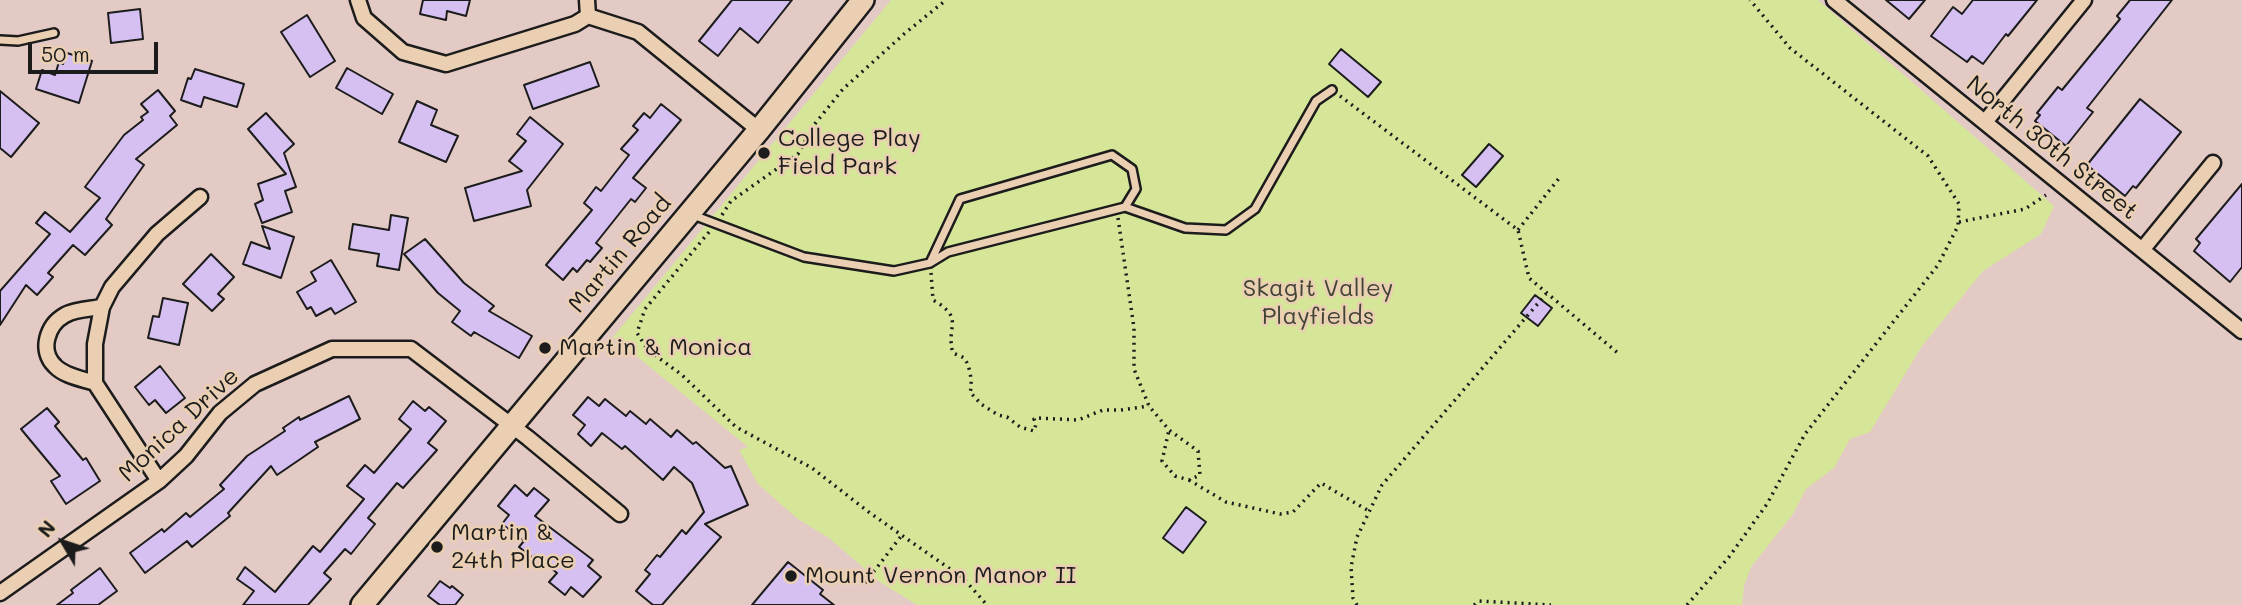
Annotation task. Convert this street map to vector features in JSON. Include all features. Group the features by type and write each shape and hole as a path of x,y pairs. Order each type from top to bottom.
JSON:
{"street":[{"path":"358,0 364,18 403,52 446,64 575,24 589,16 638,32 759,130"},
{"path":"587,0 589,16"},
{"name":"Martin Road","path":"362,605 759,130 863,0"},
{"name":"North 30th Street","path":"1834,0 2242,331"},
{"path":"1985,122 2084,0"},
{"path":"2142,250 2213,163"},
{"path":"159,481 95,383 95,344 102,307 112,287 157,234 200,197"},
{"path":"95,383 53,365 45,345 51,327 65,314 102,307"},
{"name":"Monica Drive","path":"0,593 159,481 186,456 220,413 255,384 332,349 411,349 511,425 620,514"}],"lane":[{"path":"0,40 18,41 54,33"},
{"path":"689,213 804,257 894,271 930,263 948,252 1125,207 1185,228 1226,230 1255,209 1316,101 1332,89"},
{"path":"930,263 960,199 1112,155 1132,169 1136,189 1125,207"}],"path":[{"path":"946,0 843,89 814,125 798,154 731,201 716,225 645,309 637,333 648,350 682,375 736,427 812,468 963,578 987,605"},
{"path":"1688,605 1729,557 1767,504 1805,435 1938,265 1959,222 1958,204 1928,156 1790,48 1750,0"},
{"path":"1332,89 1517,230 1529,278 1619,354"},
{"path":"1517,230 1560,177"},
{"path":"1959,222 2025,209 2046,194"},
{"path":"1117,209 1132,305 1134,369 1149,405 1169,430 1199,451 1200,475 1189,480"},
{"path":"930,263 933,300 947,308 950,314 953,321 950,343 953,353 963,357 972,384 970,392 981,404 1020,427 1034,431 1037,424 1034,420 1041,417 1078,420 1103,410 1149,405"},
{"path":"1357,605 1353,598 1351,567 1357,537 1369,510 1390,476 1546,294"},
{"path":"1169,430 1162,461 1175,476 1189,480 1226,502 1280,514 1293,512 1321,483 1369,510"},
{"path":"865,583 902,535"},
{"path":"1474,605 1479,601 1551,605"}],"green space":[{"name":"Skagit Valley Playfields","path":"891,0 1818,0 2054,206 2041,234 1983,271 1922,346 1870,432 1850,439 1834,468 1806,489 1793,514 1751,567 1744,586 1742,605 917,605 880,582 829,538 798,519 758,484 739,450 748,447 613,337"}],"building":[{"path":"423,0 470,0 466,16 447,11 446,20 420,14"},
{"path":"732,0 792,0 758,43 740,28 718,56 699,41"},
{"path":"1886,0 1925,0 1909,19"},
{"path":"1973,0 2037,0 1983,64 1972,56 1967,62 1931,36 1953,7 1962,14"},
{"path":"2130,0 2172,0 2087,108 2093,112 2066,146 2035,121 2040,115 2037,113 2058,87 2062,90 2120,19 2117,16"},
{"path":"140,9 143,39 111,43 108,13"},
{"path":"307,15 335,61 310,77 281,32"},
{"path":"1341,49 1381,82 1368,97 1329,64"},
{"path":"67,53 92,61 79,103 36,89 42,70 55,75 59,62 63,64"},
{"path":"590,62 599,86 533,109 524,85"},
{"path":"347,68 393,94 382,114 336,88"},
{"path":"195,69 244,84 237,107 204,97 201,107 181,100 188,78 191,79"},
{"path":"158,90 175,111 170,116 177,125 136,159 144,165 106,219 112,225 85,255 73,245 48,273 53,277 37,295 26,285 0,325 0,291 50,234 36,223 45,212 70,232 100,198 85,187 124,135 143,120 141,117 148,112 141,104"},
{"path":"0,91 39,123 11,157 0,148"},
{"path":"2140,99 2181,132 2136,188 2133,186 2125,196 2087,165"},
{"path":"417,101 437,110 431,125 458,136 446,162 399,142"},
{"path":"661,104 681,120 633,178 646,188 635,202 631,199 596,243 602,248 590,262 587,260 577,272 573,268 563,280 546,265 592,210 584,203 596,187 601,191 629,155 621,149 638,130 633,126 644,113 650,118"},
{"path":"266,113 294,144 284,153 296,187 285,191 292,212 262,223 255,204 263,200 258,184 286,174 248,129"},
{"path":"530,117 563,144 527,190 531,206 474,221 465,188 522,171 509,161 526,141 517,134"},
{"path":"1489,144 1503,156 1476,187 1462,175"},
{"path":"2242,184 2242,267 2230,282 2194,251 2200,243 2196,239"},
{"path":"391,215 408,218 399,270 377,266 379,254 349,249 353,224 389,230"},
{"path":"262,226 294,237 281,278 243,264 251,242 270,249"},
{"path":"425,239 464,283 494,306 489,311 532,336 519,358 474,332 471,336 452,322 460,311 438,293 404,254"},
{"path":"211,254 234,277 218,294 224,299 212,311 183,284"},
{"path":"331,260 356,302 335,314 331,308 316,316 311,307 307,309 297,292 316,281 311,272"},
{"path":"1535,295 1552,308 1538,326 1521,313"},
{"path":"163,298 188,303 179,345 148,338 153,316 159,317"},
{"path":"160,366 185,398 166,413 155,400 149,405 135,387"},
{"path":"349,396 360,419 315,442 318,447 277,475 271,466 228,513 230,516 192,547 187,541 145,573 130,553 162,529 164,532 186,513 190,517 224,489 220,485 247,456 285,431 283,428 299,417 300,420"},
{"path":"588,397 599,406 605,399 626,416 630,411 646,424 650,419 671,437 677,430 693,444 696,442 725,468 731,466 748,505 705,524 721,537 662,605 653,605 636,591 650,574 645,570 657,555 660,557 682,530 686,534 704,512 692,483 674,467 663,480 625,446 622,449 602,433 591,446 578,434 585,425 573,415"},
{"path":"413,401 425,411 429,407 446,421 428,443 437,450 403,488 397,483 368,518 375,524 351,554 345,549 324,573 331,579 308,605 243,605 254,591 237,579 245,567 275,592 313,546 320,552 364,499 347,486 365,465 374,473 411,429 399,419"},
{"path":"47,408 59,422 55,426 83,460 86,458 100,481 66,504 51,481 60,476 21,429"},
{"path":"515,485 527,496 534,488 549,500 535,516 593,560 588,566 601,577 583,597 571,587 565,595 549,582 557,573 535,555 533,558 519,547 524,541 502,524 509,515 498,506"},
{"path":"1186,507 1206,522 1183,553 1163,538"},
{"name":"Mount Vernon Manor II","path":"788,562 823,590 820,594 834,605 752,605"},
{"path":"100,568 117,591 98,605 57,605 73,593 71,590"},
{"path":"440,581 463,595 455,605 440,605 428,596"}],"place":[{"name":"College Play Field Park","path":"764,153"},
{"name":"Martin & Monica","path":"545,348"},
{"name":"Martin & 24th Place","path":"437,547"},
{"name":"Mount Vernon Manor II","path":"791,576"}]}
